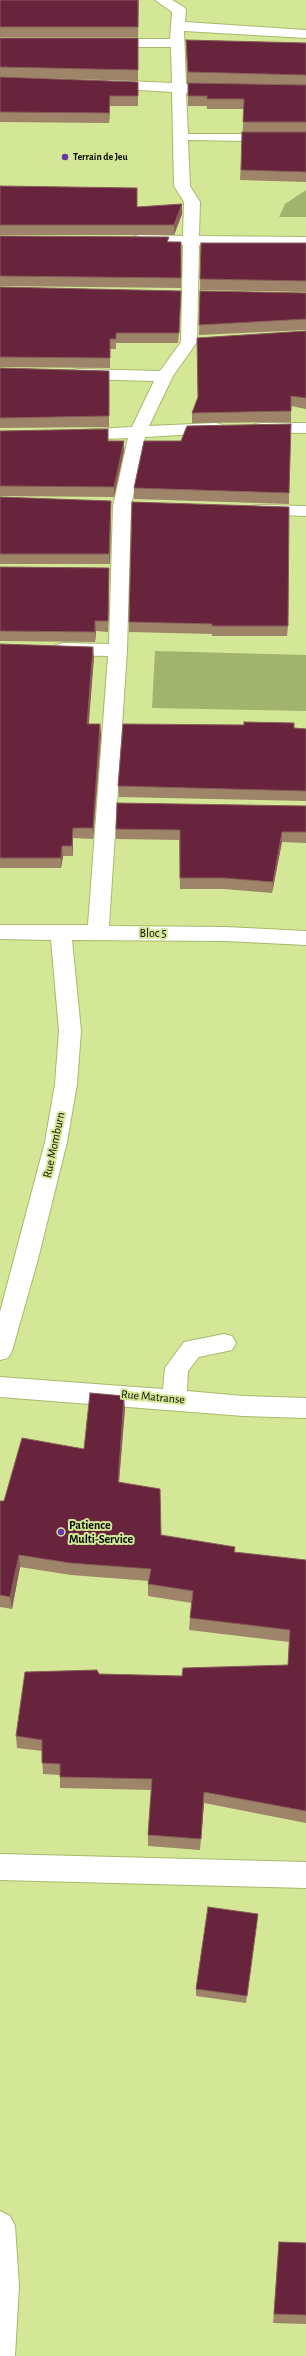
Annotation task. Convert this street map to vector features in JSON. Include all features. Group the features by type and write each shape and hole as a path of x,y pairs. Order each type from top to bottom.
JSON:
{"street":[{"path":"98,933 115,805 118,650 112,572 122,506 138,432 165,376 196,342 191,296 192,202 182,186 178,34 179,10 162,0"},
{"path":"93,42 178,34 306,34"},
{"path":"96,84 211,89"},
{"path":"192,137 306,138"},
{"path":"128,240 306,242"},
{"path":"63,374 165,376"},
{"path":"64,435 238,428 306,428"},
{"path":"245,509 306,511"},
{"path":"47,648 118,650"},
{"name":"Bloc 5","path":"0,932 61,934 226,934 306,938"},
{"name":"Rue Momburn","path":"0,1351 29,1252 56,1142 66,1084 70,1031 61,934"},
{"path":"174,1399 177,1368 192,1349 224,1343"},
{"name":"Rue Matranse","path":"0,1387 174,1399 243,1406 306,1408"},
{"path":"0,1867 306,1875"},
{"path":"0,2226 4,2286 0,2356"}],"green space":[{"path":"306,190 306,217 279,217 285,204"},
{"path":"155,651 306,655 306,711 152,708"}],"building":[{"path":"0,0 138,0 138,27 0,27"},
{"path":"0,38 138,38 138,70 0,67"},
{"path":"186,40 306,43 306,75 188,72"},
{"path":"0,77 138,82 138,96 110,96 109,113 0,112"},
{"path":"188,83 306,85 306,122 243,122 244,99 207,99 207,96 188,96"},
{"path":"242,132 306,132 306,172 241,170"},
{"path":"0,186 137,188 137,207 182,204 174,225 0,225"},
{"path":"0,236 169,237 167,242 181,242 181,278 0,276"},
{"path":"201,243 306,243 306,281 200,279"},
{"path":"0,287 181,291 179,333 116,333 116,339 110,339 110,358 0,357"},
{"path":"200,291 306,293 306,319 199,325"},
{"path":"306,331 306,398 291,396 291,411 192,413 198,397 197,338"},
{"path":"0,368 109,371 109,416 0,418"},
{"path":"291,424 289,493 134,488 144,441 181,441 187,426"},
{"path":"108,429 108,441 124,441 114,487 0,486 0,431"},
{"path":"0,497 111,501 109,554 0,554"},
{"path":"132,502 289,507 288,626 212,626 212,624 129,622"},
{"path":"0,567 109,568 108,621 95,621 95,632 0,631"},
{"path":"0,644 93,647 87,724 100,724 93,828 73,828 72,846 62,846 61,858 0,858"},
{"path":"244,722 294,723 294,728 306,729 306,791 118,786 123,724 244,725"},
{"path":"117,803 306,806 306,832 282,832 273,882 224,878 180,878 180,830 116,829"},
{"path":"90,1393 124,1396 118,1482 160,1489 161,1535 235,1547 234,1552 306,1560 306,1811 204,1792 201,1839 148,1835 152,1779 60,1777 60,1764 42,1763 42,1740 16,1736 25,1672 97,1670 99,1674 182,1676 183,1668 288,1665 290,1630 190,1618 193,1591 148,1584 151,1569 70,1563 19,1555 10,1597 0,1595 0,1501 4,1501 22,1438 84,1449"},
{"path":"208,1907 258,1914 247,1996 196,1989"},
{"path":"279,2242 306,2243 306,2315 274,2314"}],"place":[{"name":"Terrain de Jeu","path":"65,157"},
{"name":"Patience Multi-Service","path":"61,1532"}]}
